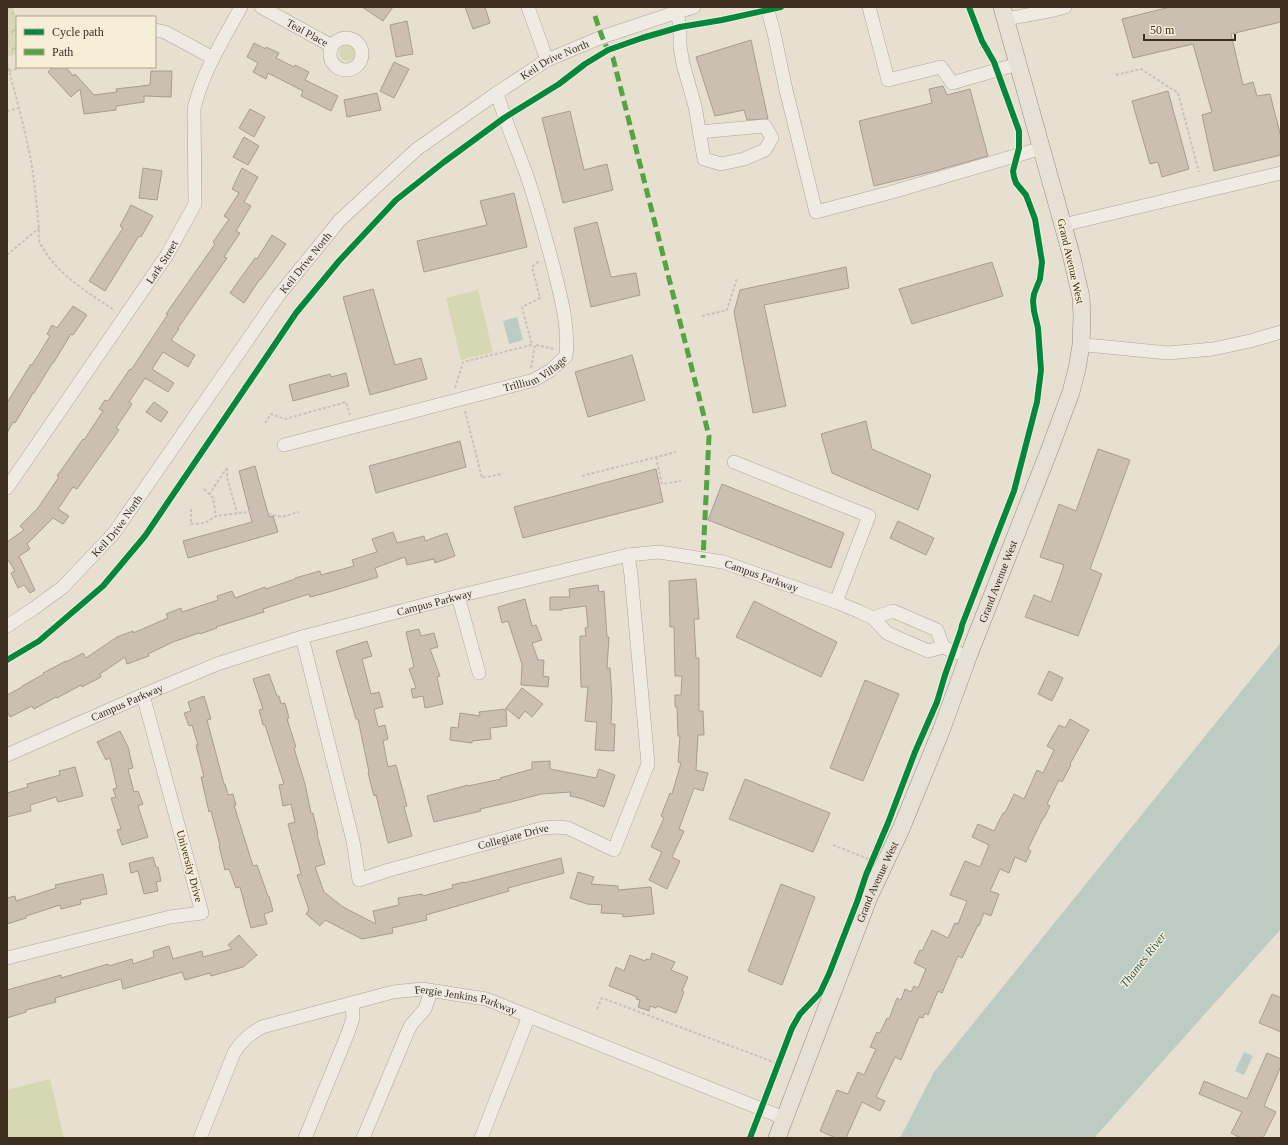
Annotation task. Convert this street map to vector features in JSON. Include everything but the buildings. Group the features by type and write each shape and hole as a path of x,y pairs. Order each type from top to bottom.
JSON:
{"main road":[{"name":"Grand Avenue West","path":"776,1138 870,897 901,829 941,730 968,657 1049,452 1071,392 1077,369 1081,345 1081,297 1042,148 1004,13"}],"street":[{"name":"Lark Street","path":"7,488 167,254 195,204 194,109 201,85 213,58 241,7"},
{"name":"Teal Place","path":"261,7 332,46"},
{"path":"528,7 547,60"},
{"name":"Keil Drive North","path":"7,626 64,587 114,533 278,296 340,220 417,149 547,60 602,37 694,7"},
{"path":"767,7 816,212 892,192 1042,148"},
{"path":"869,7 888,80 941,68 952,83 1018,64"},
{"path":"1004,13 1054,10 1065,7"},
{"path":"677,12 680,27 680,46 700,132 704,159 721,164 744,159 765,150 772,138 765,126 700,132"},
{"path":"156,30 165,32 213,58"},
{"name":"Trillium Village","path":"284,445 528,382 551,370 566,356 567,346 564,311 549,250 528,178 504,118 497,93"},
{"path":"1063,226 1281,173"},
{"path":"1081,345 1168,354 1213,349 1250,341 1281,332"},
{"path":"734,462 870,516 836,602"},
{"name":"Campus Parkway","path":"7,755 217,664 302,637 458,596 628,555 659,552 722,562 836,602 873,618 887,633 928,651 943,647 968,657"},
{"name":"Collegiate Drive","path":"302,637 354,841 359,880 389,870 543,828 568,828 614,850 648,764 628,555"},
{"path":"458,596 479,673"},
{"path":"873,618 893,611 937,630 943,647"},
{"name":"University Drive","path":"7,958 170,917 202,912 143,695"},
{"name":"Fergie Jenkins Parkway","path":"200,1138 234,1053 242,1041 252,1033 262,1027 393,992 422,990 486,999 784,1118"},
{"path":"363,1138 408,1031 411,1025 425,1009 431,991"},
{"path":"305,1138 348,1033 353,1018 352,1003"},
{"path":"481,1138 530,1016"}],"path":[{"path":"7,63 32,166 39,228 39,241 49,258 63,272 85,290 124,317"},
{"path":"9,71 19,68"},
{"path":"1116,75 1140,69 1178,93 1198,172"},
{"path":"7,111 19,108"},
{"path":"7,255 39,228"},
{"path":"532,345 522,307 540,298 532,267 539,260"},
{"path":"702,316 728,310 737,278"},
{"path":"454,390 463,362 532,345 556,350 566,356"},
{"path":"528,382 536,345"},
{"path":"265,423 271,414 285,419 346,402 352,418"},
{"path":"465,411 482,478 502,474"},
{"path":"582,476 676,452"},
{"path":"656,457 662,484 681,482"},
{"path":"209,495 226,468 237,513"},
{"path":"204,489 213,498 216,516"},
{"path":"191,509 191,524 205,523 216,516 237,513 256,511 282,517 299,512"},
{"path":"833,845 872,860"},
{"path":"597,1009 602,998 779,1064"}],"green space":[{"path":"7,7 13,7 16,20 16,54 7,57"},
{"path":"344,45 350,45 355,50 353,59 350,61 344,61 339,56 339,50"},
{"path":"478,290 493,352 461,360 446,298"},
{"path":"50,1079 64,1138 7,1138 7,1090"}],"water":[{"path":"517,317 523,340 509,344 503,321"},
{"name":"Thames River","path":"1281,642 1281,929 1094,1138 900,1138 934,1072"},
{"path":"1244,1052 1253,1056 1244,1075 1235,1071"}],"marked path":[{"path":"595,16 605,43 613,58 709,436 703,558"}],"cycle path":[{"path":"7,660 39,641 103,586 145,536 296,313 339,261 396,200 444,162 504,118 559,84 585,64 608,50 680,27 722,20 781,7"},
{"path":"750,1138 792,1028 800,1014 820,993 829,974 866,875 915,752 937,702 962,625 1014,491 1037,402 1041,370 1038,328 1033,301 1040,279 1042,262 1035,219 1026,195 1016,183 1014,177 1013,171 1019,148 1019,131 994,62 982,41 969,7"}]}
